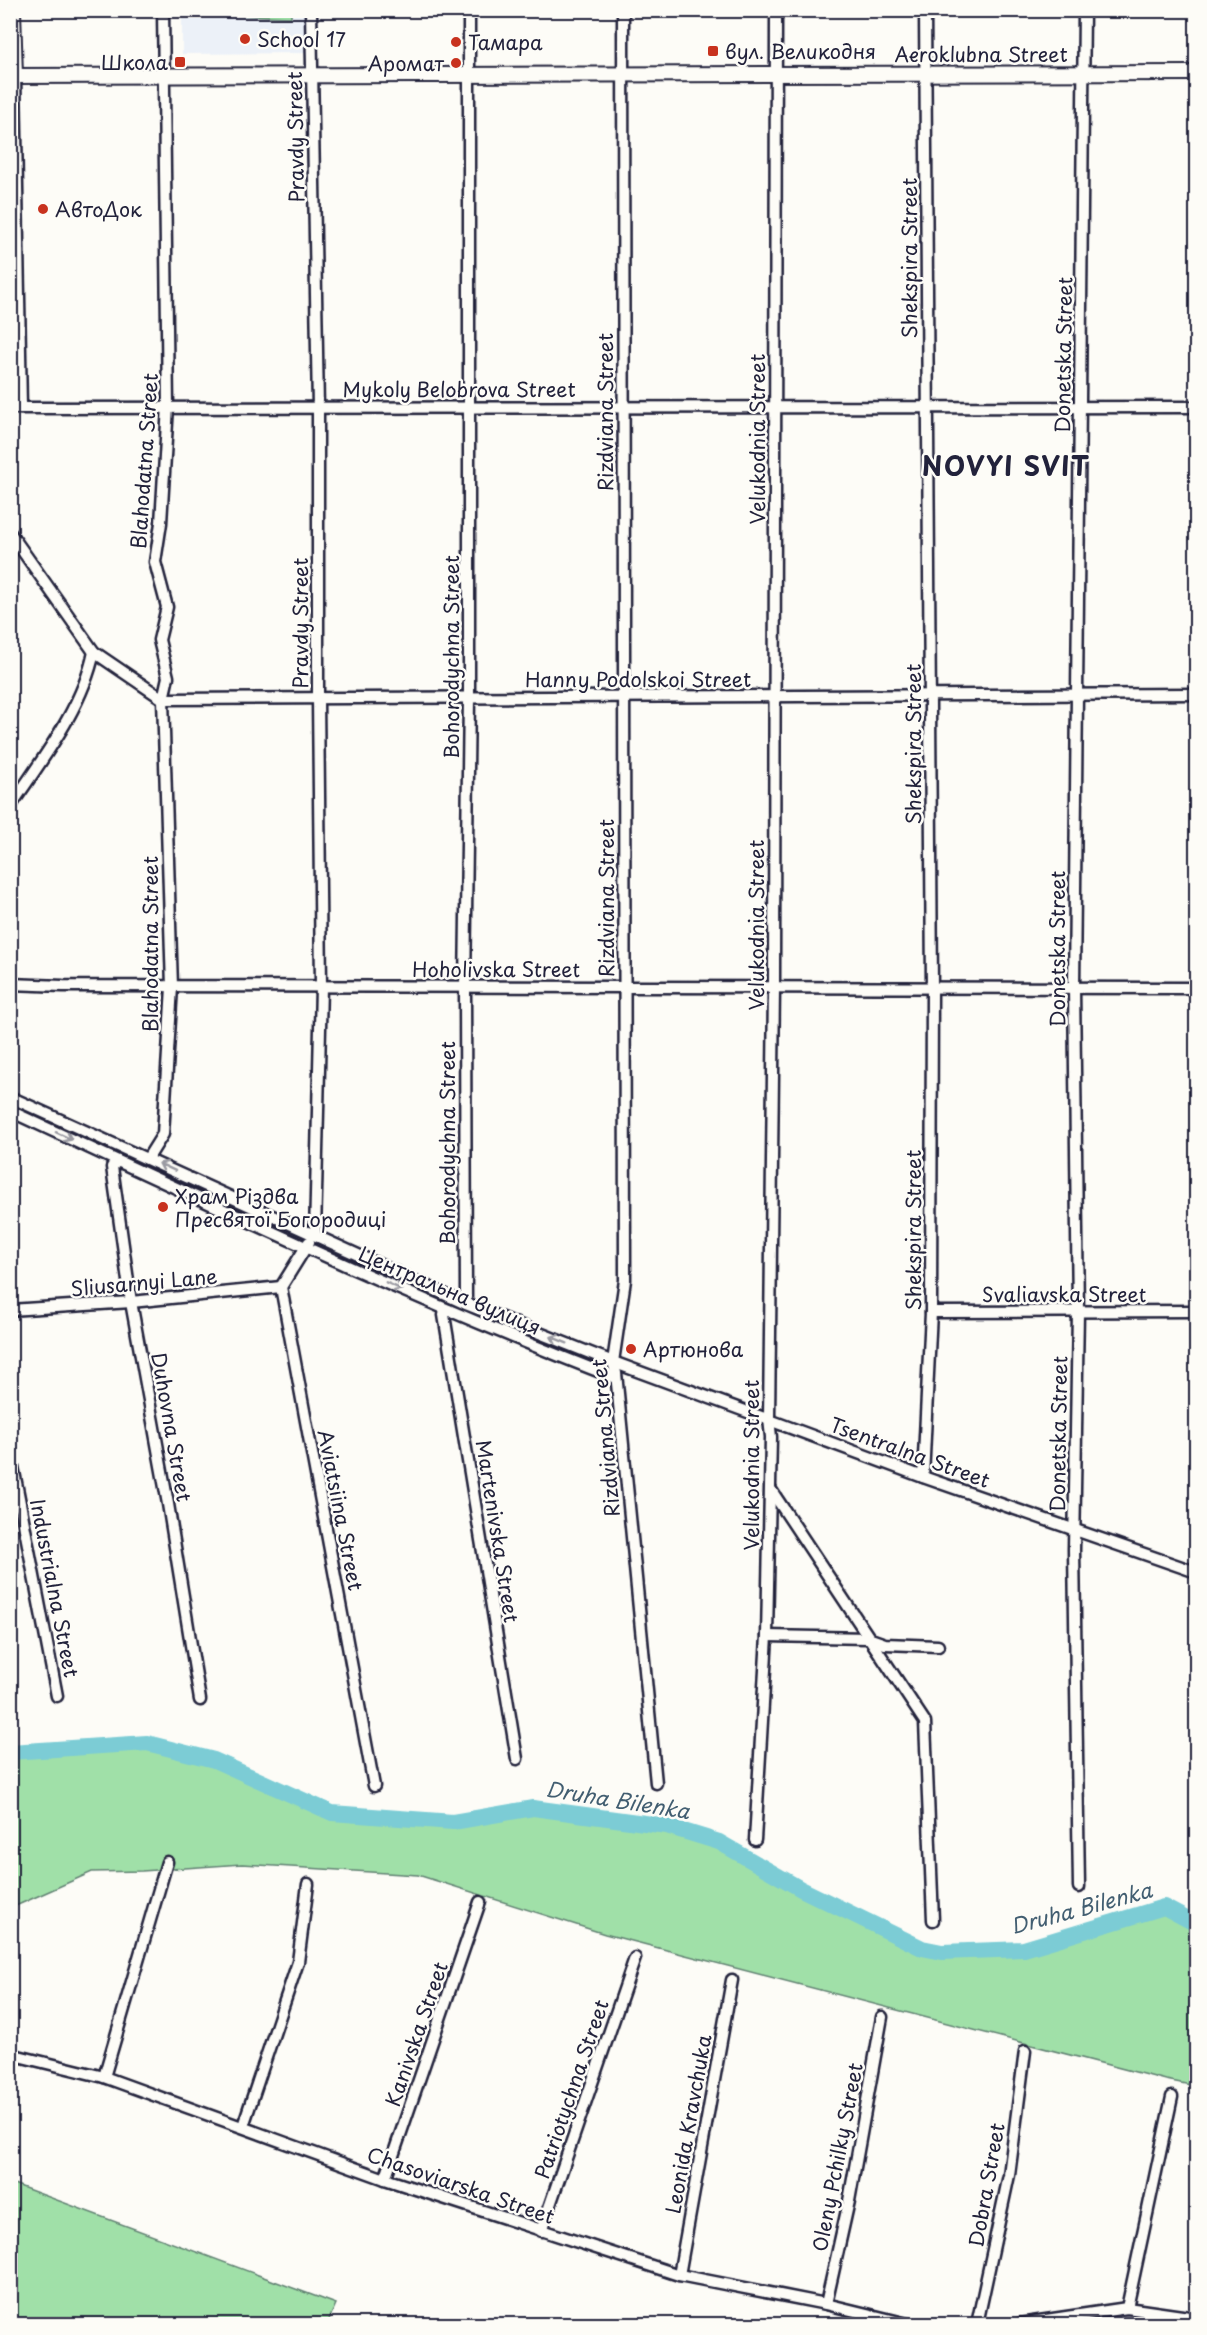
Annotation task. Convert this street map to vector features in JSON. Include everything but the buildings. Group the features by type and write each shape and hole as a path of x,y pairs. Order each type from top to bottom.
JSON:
{"street":[{"path":"13,10 16,408"},
{"name":"Blahodatna Street","path":"148,1158 163,1134 172,987 163,699 168,677 159,640 167,607 155,562 161,524 168,408 163,10"},
{"name":"Pravdy Street","path":"311,10 318,408 321,987 315,1235"},
{"name":"Bohorodychna Street","path":"466,1304 469,10"},
{"name":"Rizdviana Street","path":"623,10 625,1280 613,1362 656,1782"},
{"name":"Velukodnia Street","path":"756,1840 767,1636 771,1490 769,1419 774,988 776,10"},
{"name":"Shekspira Street","path":"923,1477 931,1312 932,988 926,10"},
{"name":"Donetska Street","path":"1079,1887 1075,1531 1078,1312 1074,988 1084,10"},
{"name":"Aeroklubna Street","path":"13,76 1197,73"},
{"name":"Mykoly Belobrova Street","path":"16,408 1197,407"},
{"path":"10,533 94,652 163,699"},
{"path":"10,807 66,721 90,672 94,652"},
{"name":"Hanny Podolskoi Street","path":"163,699 1197,694"},
{"name":"Hoholivska Street","path":"10,984 172,987 1197,988"},
{"name":"Центральна вулиця","path":"10,1097 466,1304 613,1362"},
{"name":"Центральна вулиця","path":"10,1111 304,1247 522,1342 616,1378"},
{"name":"Duhovna Street","path":"117,1161 112,1167 131,1302 168,1504 200,1701"},
{"path":"281,1287 304,1247 315,1235"},
{"name":"Sliusarnyi Lane","path":"10,1310 131,1302 281,1287"},
{"name":"Aviatsiina Street","path":"281,1287 374,1786"},
{"name":"Martenivska Street","path":"448,1310 444,1315 517,1759"},
{"name":"Svaliavska Street","path":"931,1312 1197,1311"},
{"name":"Tsentralna Street","path":"613,1362 923,1477 1197,1572"},
{"name":"Industrialna Street","path":"10,1451 57,1696"},
{"path":"771,1490 925,1722 933,1920"},
{"path":"767,1636 868,1638 885,1644 938,1646"},
{"path":"104,2077 167,1863"},
{"path":"243,2127 298,1962 308,1884"},
{"name":"Kanivska Street","path":"385,2179 480,1902"},
{"name":"Patriotychna Street","path":"541,2231 634,1958"},
{"name":"Leonida Kravchuka","path":"679,2275 732,1980"},
{"name":"Oleny Pchilky Street","path":"826,2304 849,2201 882,2017"},
{"name":"Dobra Street","path":"977,2325 1009,2175 1025,2051"},
{"name":"Chasoviarska Street","path":"10,2054 104,2077 385,2179 679,2275 826,2304 908,2325"},
{"path":"1127,2308 1172,2097"},
{"path":"1019,2325 1127,2308 1197,2318"}],"shaded area":[{"name":"School 17","path":"182,11 307,11 308,53 182,54"}],"green space":[{"path":"233,10 291,11 291,17 232,15"},
{"path":"147,1743 214,1760 332,1813 453,1822 533,1808 667,1826 719,1842 801,1889 922,1948 942,1952 1024,1949 1164,1907 1196,1924 1196,2086 605,1934 418,1875 242,1864 92,1872 11,1908 11,1752"},
{"path":"11,2183 336,2304 327,2324 11,2324"}],"waterway":[{"name":"Druha Bilenka","path":"10,1752 147,1743 214,1760 332,1813 453,1822 533,1808 667,1826 719,1842 801,1889 922,1948 942,1952 1024,1949 1164,1907 1196,1924"}],"place":[{"name":"School 17","path":"245,39"},
{"name":"Тамара","path":"456,42"},
{"name":"вул. Великодня","path":"713,51"},
{"name":"Школа","path":"180,62"},
{"name":"Аромат","path":"456,63"},
{"name":"АвтоДок","path":"43,209"},
{"name":"Храм Різдва Пресвятої Богородиці","path":"163,1207"},
{"name":"Артюнова","path":"631,1349"}],"district":[{"name":"NOVYI SVIT","path":"1006,465"}]}
